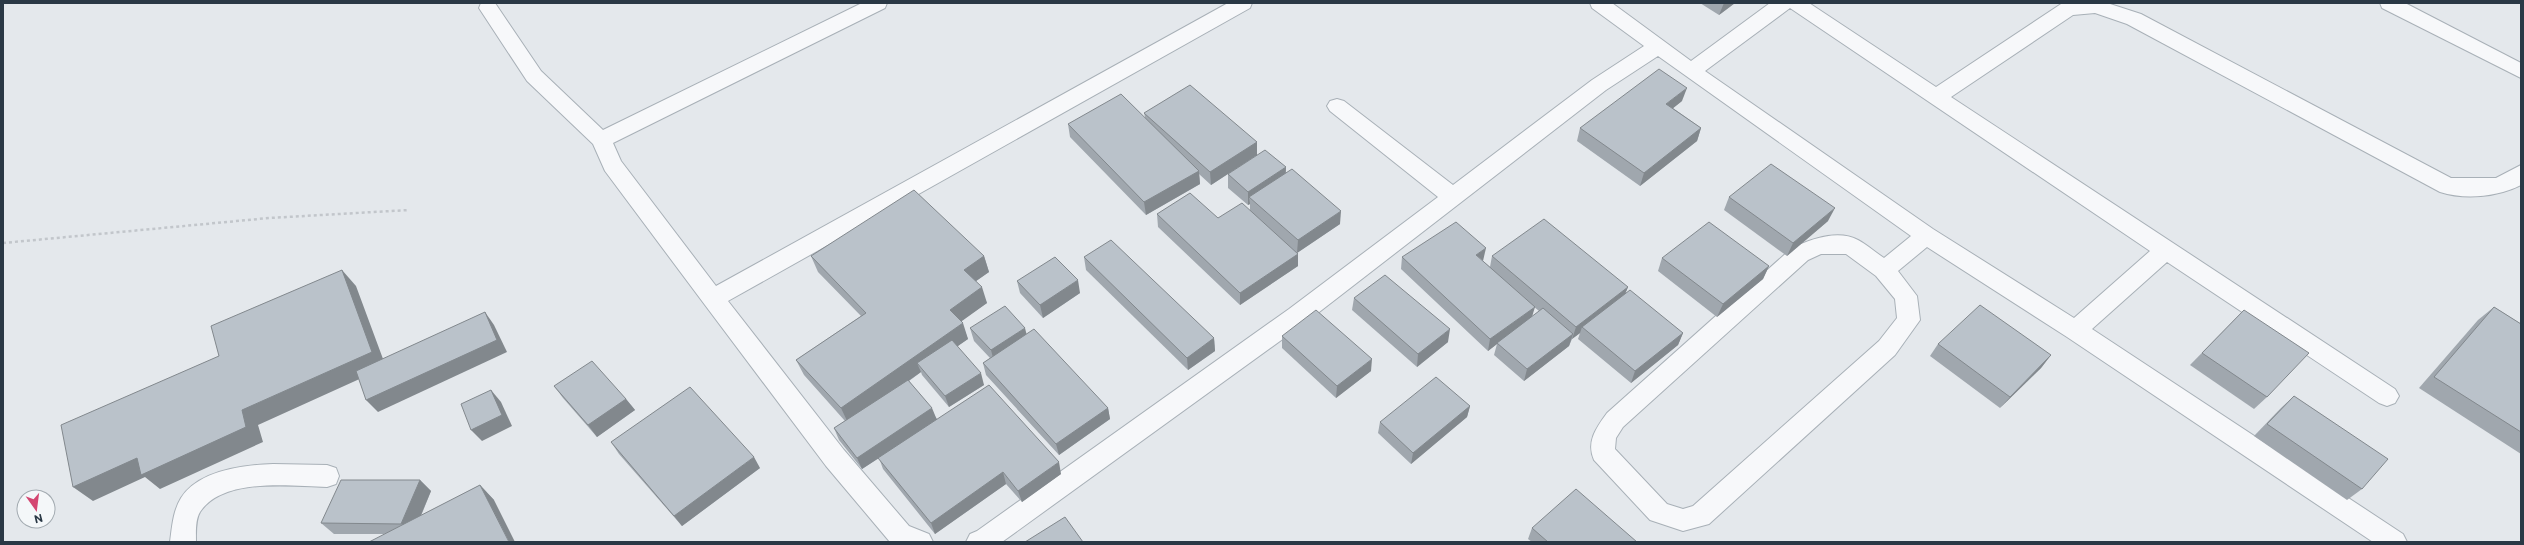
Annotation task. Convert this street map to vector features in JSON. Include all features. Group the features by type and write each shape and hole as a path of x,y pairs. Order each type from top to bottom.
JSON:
{"street":[{"path":"601,140 878,3"},
{"path":"1599,3 1691,71 1926,234 2075,330 2394,542"},
{"path":"1691,71 1783,3"},
{"path":"1796,3 2387,396"},
{"path":"2389,3 2521,71"},
{"path":"1937,96 2068,9 2098,4 2134,19 2447,186 2478,189 2512,182 2521,173"},
{"path":"491,5 534,76 601,140 612,166 834,458 900,535 920,542"},
{"path":"713,299 1235,5"},
{"path":"979,542 985,540 1297,316 1599,85 1659,46"},
{"path":"1337,106 1452,196"},
{"path":"1884,270 1914,247 1926,234"},
{"path":"1818,245 1850,246 1884,270 1906,296 1909,320 1887,348 1700,516 1683,520 1659,512 1603,453 1604,435 1615,420 1800,254 1818,245"},
{"path":"2075,330 2166,250"},
{"path":"183,542 185,523 191,504 218,484 248,476 326,476"}],"path":[{"path":"3,243 269,218 408,210"}],"building":[{"path":"1659,69 1687,88 1666,104 1701,128 1644,173 1580,128"},
{"path":"1190,85 1257,142 1210,172 1144,113"},
{"path":"1121,94 1199,171 1144,202 1068,124"},
{"path":"1265,150 1286,167 1248,192 1228,174"},
{"path":"1771,164 1835,208 1793,243 1729,197"},
{"path":"1292,169 1341,211 1298,240 1249,197"},
{"path":"914,190 984,256 964,270 982,287 950,310 963,323 841,408 796,360 866,313 811,256"},
{"path":"1190,193 1218,218 1242,203 1298,254 1240,293 1157,214"},
{"path":"1544,219 1628,287 1576,327 1492,256"},
{"path":"1456,222 1486,248 1476,255 1535,307 1490,339 1402,257"},
{"path":"1709,222 1769,266 1723,304 1662,258"},
{"path":"1111,240 1214,338 1187,358 1084,257"},
{"path":"1055,257 1078,280 1040,305 1017,281"},
{"path":"342,270 372,352 242,410 246,427 141,475 137,458 73,487 61,425 219,356 211,326"},
{"path":"1385,275 1450,329 1418,354 1354,298"},
{"path":"1630,290 1683,333 1635,371 1582,327"},
{"path":"1980,305 2051,355 2010,397 1938,344"},
{"path":"1005,306 1025,328 991,350 970,328"},
{"path":"2494,307 2521,324 2521,432 2434,377"},
{"path":"1543,308 1573,334 1527,369 1497,343"},
{"path":"1316,310 1372,359 1337,386 1282,336"},
{"path":"2244,310 2309,353 2267,397 2202,353"},
{"path":"485,312 497,340 366,400 356,371"},
{"path":"1034,329 1108,408 1056,444 983,363"},
{"path":"952,340 981,373 945,396 917,363"},
{"path":"592,361 626,399 588,425 554,386"},
{"path":"1436,377 1470,406 1413,453 1380,422"},
{"path":"908,380 932,408 857,458 834,428"},
{"path":"989,385 1059,462 1018,491 1003,472 931,523 878,458"},
{"path":"690,387 754,457 674,516 611,442"},
{"path":"491,390 502,415 471,430 461,404"},
{"path":"2294,396 2388,459 2362,489 2267,424"},
{"path":"341,480 420,480 401,524 321,523"},
{"path":"480,485 509,542 369,542"},
{"path":"1576,489 1637,542 1548,542 1532,528"},
{"path":"1065,517 1083,542 1025,542"}]}
